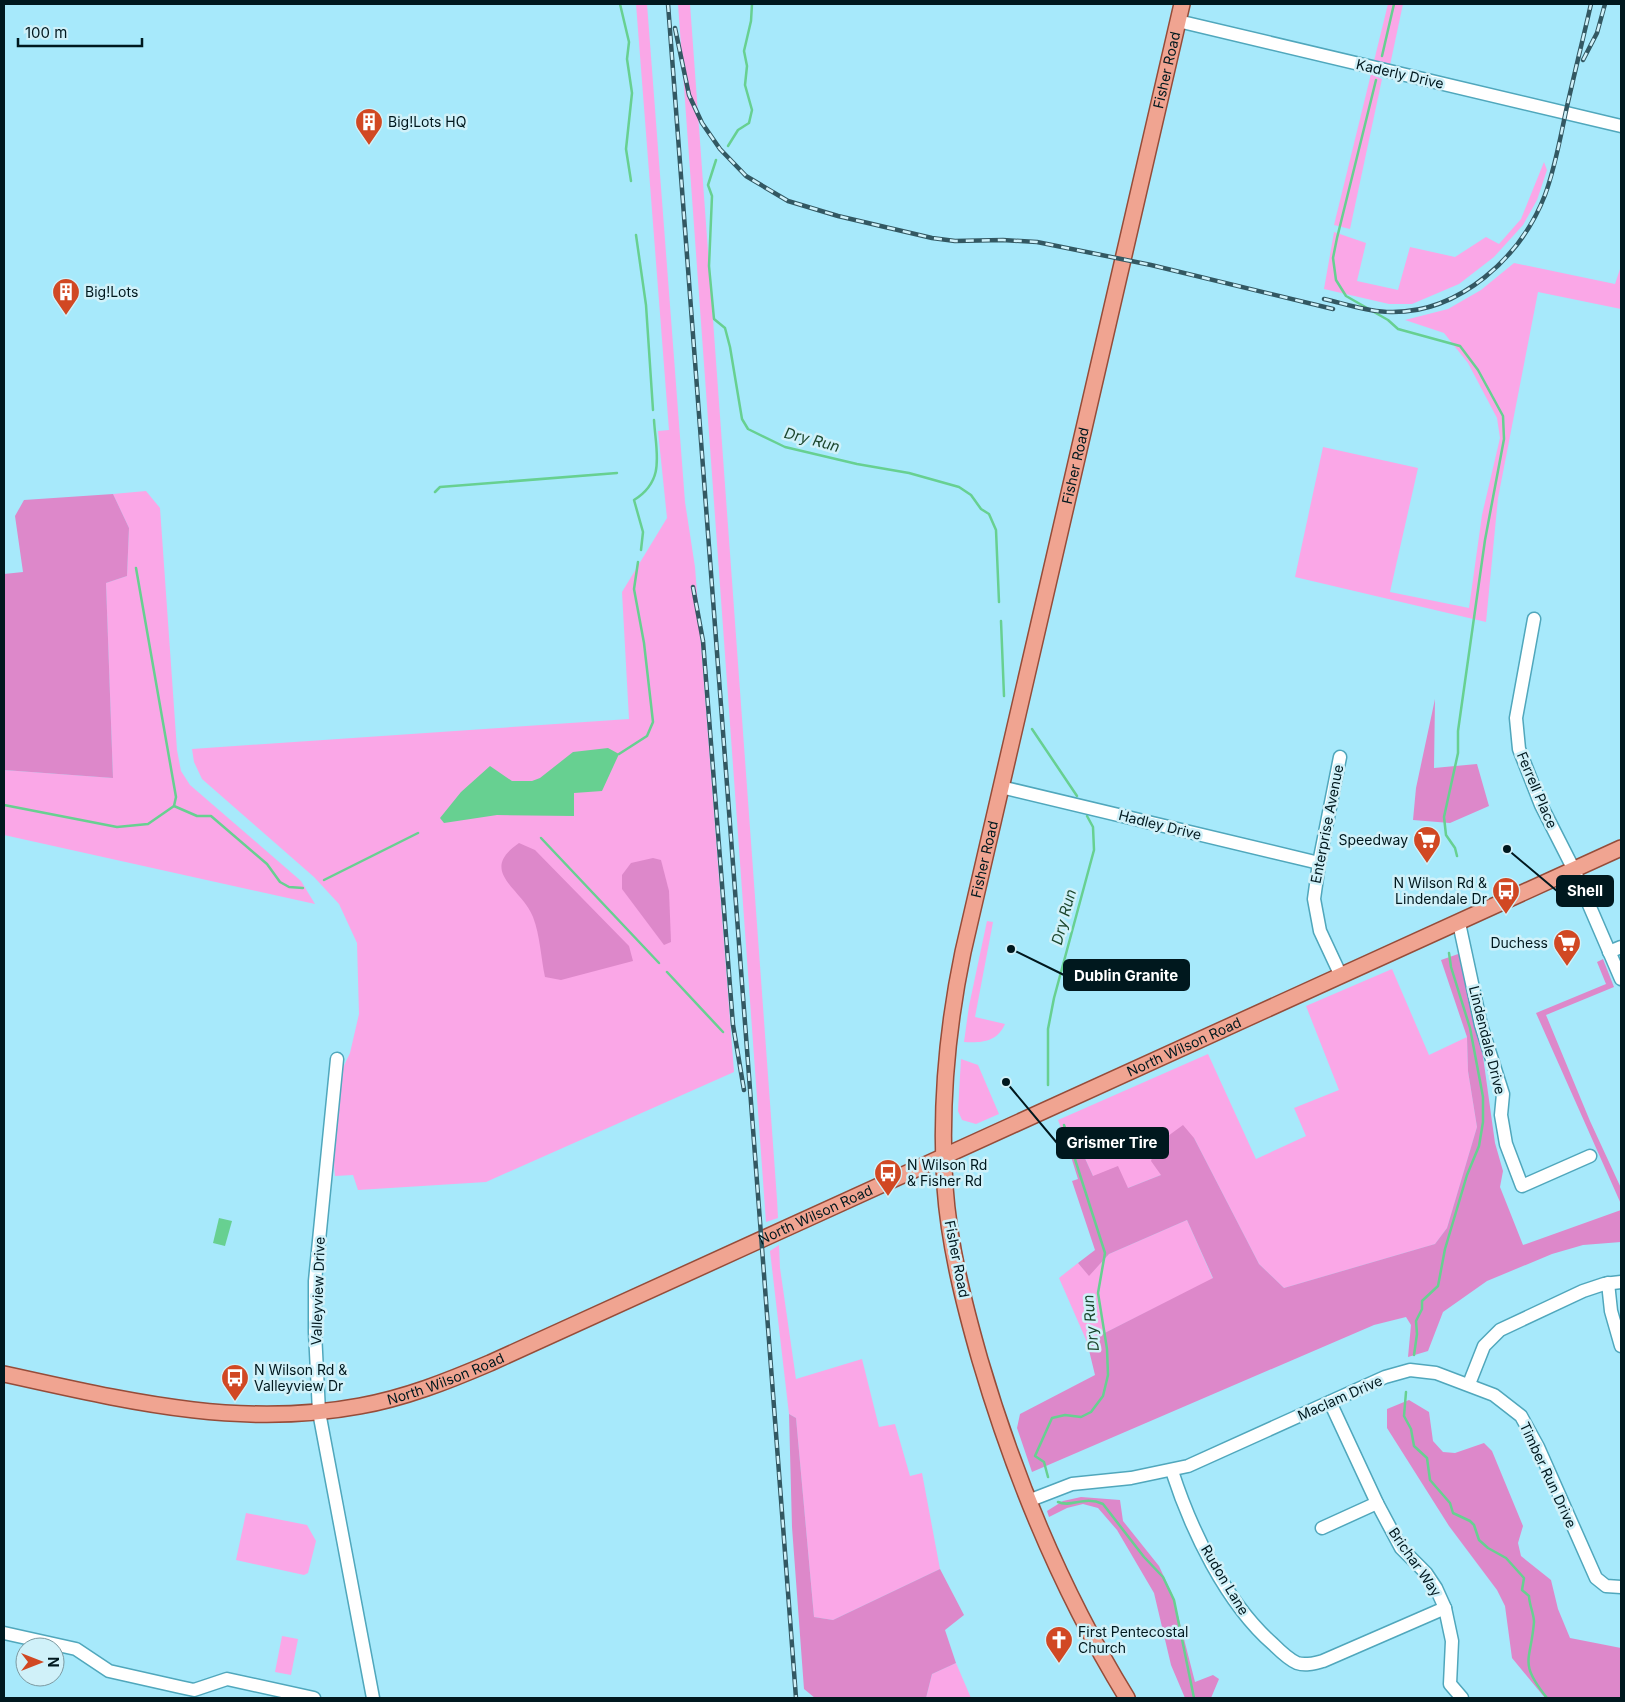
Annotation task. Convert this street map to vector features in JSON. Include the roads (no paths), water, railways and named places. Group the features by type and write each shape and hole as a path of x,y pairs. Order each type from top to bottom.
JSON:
{"main road":[{"name":"Fisher Road","path":"1127,1698 1073,1604 1028,1501 1002,1432 970,1324 948,1218 944,1158 946,1070 954,1002 1001,787 1182,4"},
{"name":"North Wilson Road","path":"4,1374 172,1409 249,1415 319,1412 375,1402 456,1377 944,1158 1621,848"}],"street":[{"name":"Kaderly Drive","path":"1178,21 1621,126"},
{"name":"Ferrell Place","path":"1534,619 1516,718 1517,741 1541,805 1615,950 1621,979"},
{"name":"Enterprise Avenue","path":"1340,758 1314,890 1316,917 1320,932 1341,976"},
{"name":"Hadley Drive","path":"1001,787 1319,863"},
{"name":"Lindendale Drive","path":"1459,923 1481,1025 1502,1094 1501,1115 1506,1144 1522,1186 1590,1156"},
{"name":"Valleyview Drive","path":"337,1059 315,1281 314,1332 319,1412 373,1698"},
{"path":"1469,1384 1484,1346 1500,1330 1583,1291 1608,1283 1621,1282"},
{"path":"1608,1283 1610,1311 1621,1346"},
{"name":"Maclam Drive","path":"1028,1501 1072,1484 1131,1478 1172,1471 1385,1377 1410,1370 1436,1373 1469,1384"},
{"name":"Timber Run Drive","path":"1469,1384 1494,1395 1521,1416 1538,1446 1596,1578 1606,1586 1621,1587"},
{"name":"Brichar Way","path":"1330,1402 1377,1503 1401,1548 1426,1574 1436,1588 1445,1608 1450,1621 1452,1641 1450,1684 1462,1698"},
{"name":"Rudon Lane","path":"1172,1471 1188,1516 1242,1613 1256,1630 1287,1657 1298,1663 1311,1664 1323,1661 1445,1608"},
{"path":"1322,1528 1377,1503"},
{"path":"4,1633 76,1649 109,1671 194,1690 227,1679 314,1698"}],"waterway":[{"path":"620,4 629,42 627,59 632,93 626,149 631,181"},
{"name":"Dry Run","path":"728,146 738,130 749,123 752,110 745,85 747,66 744,51 751,21 752,4"},
{"path":"1382,56 1394,4"},
{"path":"1376,80 1337,238 1333,258 1336,280 1346,296 1388,320 1398,329 1460,346 1478,370 1503,416 1504,439 1485,540 1458,731 1458,753 1444,817 1446,835 1455,848 1457,856"},
{"name":"Dry Run","path":"716,160 708,185 712,196 709,266 714,319 725,328 742,419 748,429 785,447 857,464 909,473 959,487 971,495 981,509 989,514 996,530 999,602"},
{"path":"636,235 646,305 653,410"},
{"path":"641,550 643,532 634,500 651,484 655,475 657,455 654,420"},
{"path":"435,492 440,487 617,473"},
{"path":"619,754 647,736 653,722 644,643 634,589 638,562"},
{"path":"136,568 176,797 174,806 197,816 211,816 267,864 280,882 289,887 303,888"},
{"name":"Dry Run","path":"1001,621 1004,696"},
{"name":"Dry Run","path":"1032,729 1077,796"},
{"path":"4,805 117,827 148,824 174,806"},
{"name":"Dry Run","path":"1048,1085 1048,1029 1054,998 1094,850 1093,827 1087,816"},
{"path":"324,880 418,833"},
{"path":"541,838 659,963"},
{"path":"1414,1355 1417,1334 1416,1321 1422,1309 1422,1301 1438,1286 1445,1249 1467,1175 1479,1146 1483,1122 1483,1097 1470,1028 1451,967 1449,953"},
{"path":"667,972 723,1032"},
{"name":"Dry Run","path":"1048,1477 1044,1462 1035,1456 1052,1418 1065,1415 1081,1417 1091,1412 1103,1396 1108,1375 1107,1349 1098,1293 1105,1253 1064,1125"},
{"path":"1406,1392 1404,1416 1411,1429 1414,1446 1427,1458 1430,1480 1450,1503 1453,1513 1470,1521 1474,1525 1479,1540 1488,1548 1506,1558 1524,1578 1522,1590 1529,1596 1534,1622 1528,1661 1529,1668 1532,1676 1547,1698"},
{"name":"Dry Run","path":"1058,1502 1068,1504 1090,1501 1103,1504 1144,1557 1163,1577 1174,1600 1194,1698"}],"railway":[{"path":"668,4 796,1698"},
{"path":"1324,299 1374,311 1416,310 1441,303 1464,292 1504,260 1521,240 1534,218 1549,185 1591,4"},
{"path":"1583,60 1597,33 1605,4"},
{"path":"675,28 689,95 702,123 720,149 746,176 788,201 838,216 932,238 955,241 1003,240 1037,242 1151,265 1333,309"},
{"path":"693,587 703,641 733,1025 744,1090"}],"place":[{"name":"Big!Lots HQ","path":"369,146"},
{"name":"Big!Lots","path":"66,316"},
{"name":"Shell","path":"1507,849"},
{"name":"Speedway","path":"1427,864"},
{"name":"N Wilson Rd & Lindendale Dr","path":"1506,915"},
{"name":"Dublin Granite","path":"1011,949"},
{"name":"Duchess","path":"1567,967"},
{"name":"Grismer Tire","path":"1006,1082"},
{"name":"N Wilson Rd & Fisher Rd","path":"888,1197"},
{"name":"N Wilson Rd & Valleyview Dr","path":"235,1402"},
{"name":"First Pentecostal Church","path":"1059,1664"}]}
